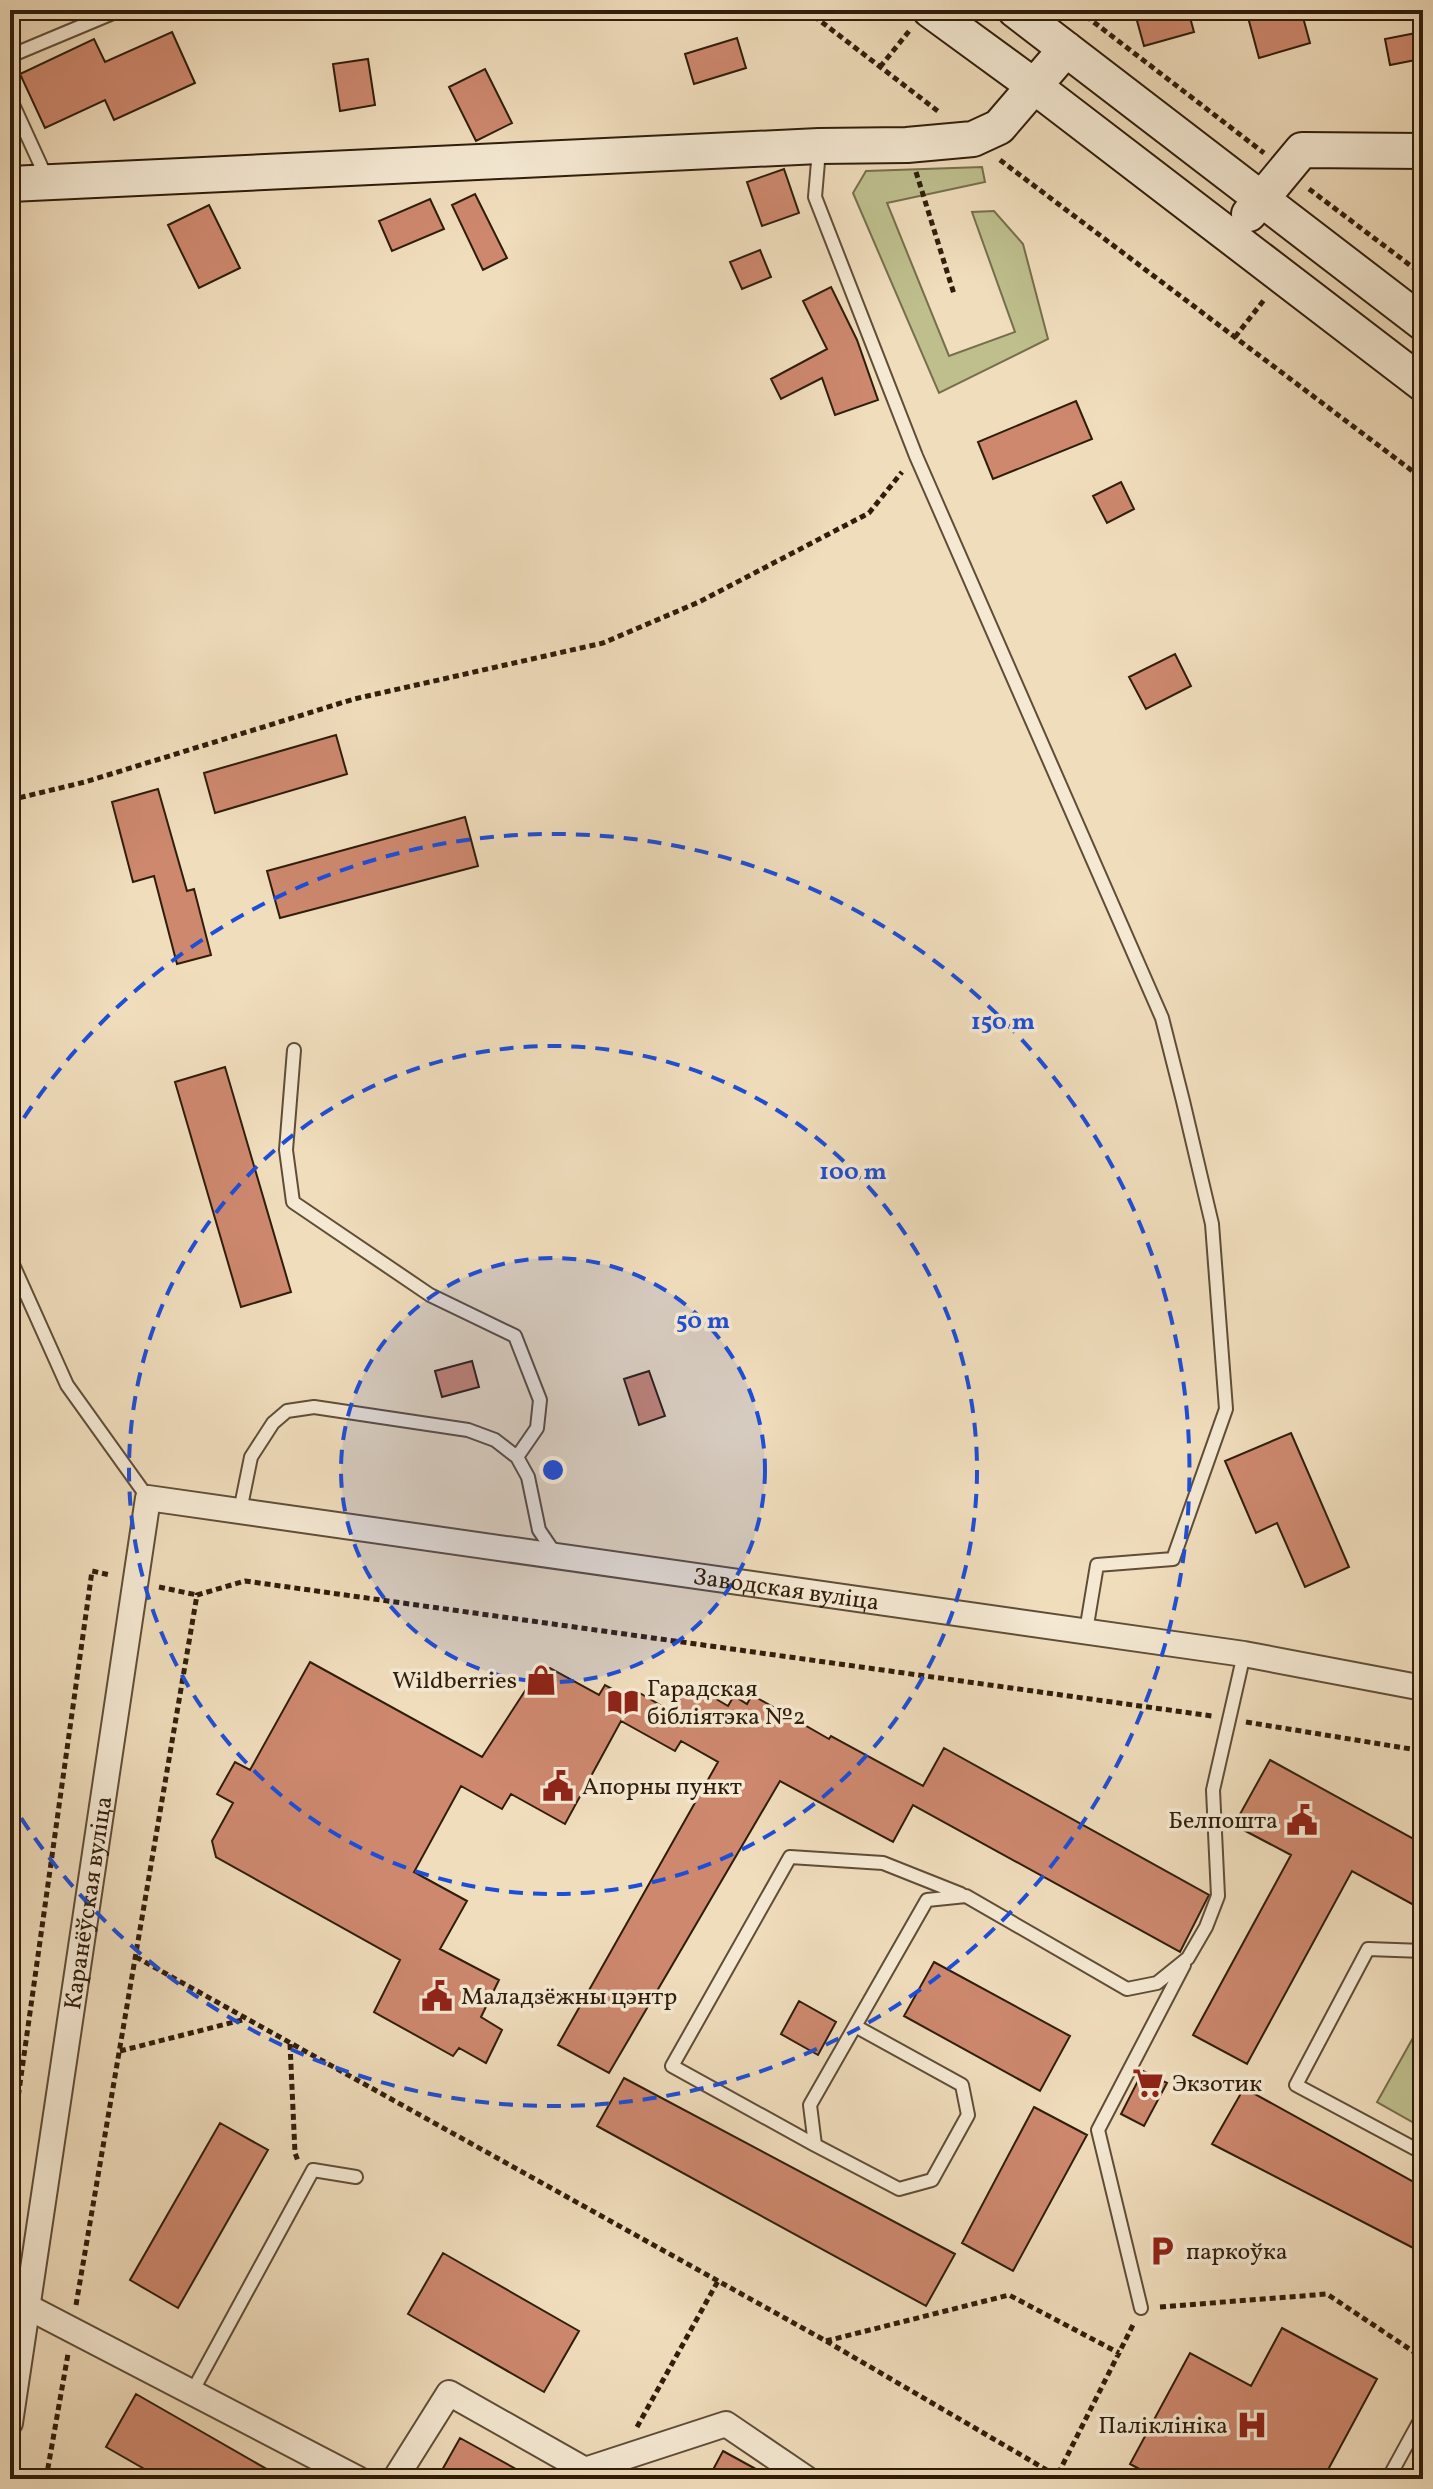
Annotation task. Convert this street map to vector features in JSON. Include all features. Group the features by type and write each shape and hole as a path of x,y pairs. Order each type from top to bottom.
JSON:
{"street":[{"path":"1015,10 1423,323"},
{"path":"923,16 1034,86 1423,384"},
{"path":"10,184 819,146 907,145 973,139 999,127 1066,49"},
{"path":"1231,235 1302,150 1423,151"},
{"name":"Заводская вуліца","path":"148,1498 1244,1654 1423,1688"},
{"name":"Каранёўская вуліца","path":"10,2423 148,1498"},
{"path":"28,2307 358,2479"},
{"path":"395,2479 449,2393 585,2470 726,2424 807,2479"}],"lane":[{"path":"10,56 120,10"},
{"path":"10,98 48,182"},
{"path":"819,146 815,197 916,456 1162,1018 1212,1224 1226,1409 1173,1559 1097,1565 1086,1631"},
{"path":"294,1050 286,1150 293,1202 430,1295 515,1336 540,1400 537,1428 517,1457"},
{"path":"10,1258 67,1385 148,1498"},
{"path":"240,1511 251,1457 273,1423 287,1411 314,1407 468,1430 495,1440 517,1457 528,1477 539,1530 557,1556"},
{"path":"1141,2308 1098,2130 1206,1927 1218,1896 1213,1790 1244,1654"},
{"path":"855,2026 962,2085 968,2115 932,2180 899,2189 672,2066 790,1857 883,1863 966,1896 1127,1989 1157,1983 1188,1958"},
{"path":"815,2145 810,2105 927,1900 966,1896"},
{"path":"1423,1951 1368,1949 1296,2085 1423,2153"},
{"path":"192,2392 313,2170 356,2177"},
{"path":"1388,2479 1423,2415"}],"path":[{"path":"806,10 1423,479"},
{"path":"1078,10 1423,275"},
{"path":"880,67 923,16"},
{"path":"907,145 954,294"},
{"path":"10,800 85,782 354,699 603,643 699,602 869,513 916,456"},
{"path":"10,2155 92,1571 197,1595 245,1581 1162,1708 1423,1751"},
{"path":"46,2479 197,1595"},
{"path":"136,1957 826,2341 1058,2478 1141,2308 1327,2294 1423,2358"},
{"path":"120,2051 247,2019"},
{"path":"290,2043 295,2153 306,2184"},
{"path":"619,2459 718,2281"},
{"path":"826,2341 1009,2295 1119,2353"}],"green space":[{"path":"982,167 985,182 887,203 949,356 1015,332 972,212 994,211 1023,244 1048,339 939,393 853,193 866,171"},
{"path":"1423,2020 1423,2128 1377,2102"}],"building":[{"path":"1134,10 1188,10 1194,32 1144,46"},
{"path":"1246,10 1301,10 1310,43 1259,58"},
{"path":"172,32 195,83 114,120 105,100 45,128 20,74 94,39 105,62"},
{"path":"1416,33 1421,59 1390,65 1385,39"},
{"path":"737,38 746,68 694,84 685,54"},
{"path":"368,59 375,105 340,111 333,64"},
{"path":"485,69 512,123 476,141 449,87"},
{"path":"784,169 799,213 762,226 747,182"},
{"path":"475,194 507,258 483,270 452,205"},
{"path":"430,199 444,229 392,251 379,221"},
{"path":"209,205 240,268 199,288 168,225"},
{"path":"760,250 771,277 742,289 730,262"},
{"path":"831,287 857,340 878,400 835,415 822,378 781,399 771,379 827,349 803,301"},
{"path":"1076,401 1092,439 993,479 978,442"},
{"path":"1121,482 1134,509 1107,523 1093,496"},
{"path":"1175,654 1191,686 1146,709 1129,677"},
{"path":"336,735 347,774 215,813 204,773"},
{"path":"158,789 187,891 194,889 211,955 177,964 154,876 133,882 112,802"},
{"path":"465,817 478,866 280,918 267,871"},
{"path":"225,1067 291,1292 241,1307 175,1082"},
{"path":"472,1361 479,1387 442,1397 435,1371"},
{"path":"649,1371 665,1416 639,1425 624,1379"},
{"path":"1291,1433 1349,1567 1305,1587 1277,1523 1256,1533 1225,1461"},
{"path":"310,1662 482,1757 536,1674 550,1668 599,1695 605,1685 633,1700 638,1692 672,1712 689,1683 728,1706 734,1696 747,1704 752,1695 829,1739 831,1736 923,1786 944,1748 1209,1895 1180,1952 913,1805 893,1842 780,1781 609,2073 558,2045 718,1762 681,1741 675,1751 621,1721 565,1824 511,1794 502,1809 461,1786 414,1872 467,1901 440,1949 499,1980 481,2017 502,2030 486,2063 459,2048 453,2056 374,2012 400,1960 216,1857 212,1841 233,1803 217,1794 235,1762 250,1770"},
{"path":"1270,1760 1423,1844 1423,1910 1352,1871 1247,2064 1193,2035 1291,1855 1234,1825"},
{"path":"934,1962 1070,2036 1040,2091 904,2016"},
{"path":"799,2001 836,2022 818,2055 781,2034"},
{"path":"1143,2071 1167,2083 1144,2126 1121,2114"},
{"path":"624,2078 955,2254 926,2306 597,2126"},
{"path":"1244,2088 1423,2187 1423,2253 1212,2144"},
{"path":"1034,2107 1087,2135 1013,2271 962,2243"},
{"path":"220,2123 268,2150 178,2308 130,2280"},
{"path":"443,2253 579,2331 544,2392 408,2314"},
{"name":"Паліклініка","path":"1282,2328 1377,2379 1323,2479 1158,2479 1130,2464 1190,2353 1251,2386"},
{"path":"136,2394 284,2479 162,2479 106,2447"},
{"path":"460,2438 534,2479 437,2479"},
{"path":"723,2451 774,2479 708,2479"}],"place":[{"name":"Wildberries","path":"541,1680"},
{"name":"Гарадская бібліятэка №2","path":"623,1702"},
{"name":"Апорны пункт","path":"558,1786"},
{"name":"Белпошта","path":"1302,1820"},
{"name":"Маладзёжны цэнтр","path":"437,1996"},
{"name":"Экзотик","path":"1148,2083"},
{"name":"паркоўка","path":"1162,2251"},
{"name":"Паліклініка","path":"1252,2425"}]}
